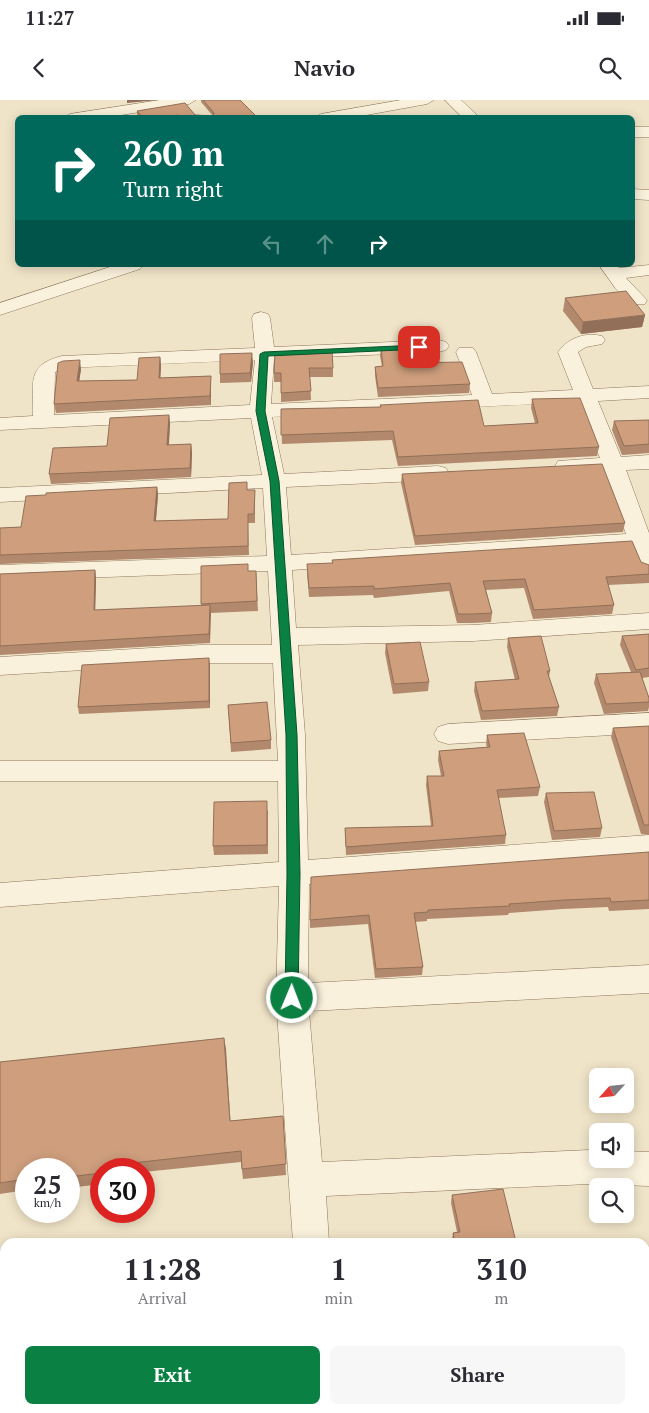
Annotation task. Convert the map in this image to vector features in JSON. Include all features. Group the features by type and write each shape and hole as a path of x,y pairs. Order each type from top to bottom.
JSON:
{"street":[{"path":"90,115 189,100 201,112"},
{"path":"339,115 427,100"},
{"path":"452,100 468,114"},
{"path":"448,115 468,114"},
{"path":"635,132 649,132"},
{"path":"635,194 649,195"},
{"path":"0,309 128,267"},
{"path":"611,269 649,270"},
{"path":"611,269 622,285 638,300"},
{"path":"261,318 264,354 260,411 274,481 292,771 294,874 292,998 311,1238"},
{"path":"595,340 582,341 572,345 568,352 644,540 649,566"},
{"path":"43,422 45,371 55,363 78,360 439,346"},
{"path":"466,352 484,401"},
{"path":"0,424 649,392"},
{"path":"544,467 649,462"},
{"path":"0,494 454,472"},
{"path":"0,573 278,563 644,540"},
{"path":"0,666 201,654 285,646 649,621"},
{"path":"448,734 649,723"},
{"path":"0,771 292,771"},
{"path":"0,896 649,847"},
{"path":"292,998 649,979"},
{"path":"307,1180 589,1167 649,1169"}],"building":[{"path":"203,100 240,100 255,115 213,115 214,113"},
{"path":"185,103 195,115 140,115 137,111"},
{"path":"626,291 645,315 583,322 565,298"},
{"path":"402,347 404,363 462,362 470,384 378,388 375,367 383,366 381,348"},
{"path":"332,350 333,368 309,368 311,391 281,393 281,373 274,373 275,352"},
{"path":"252,353 250,373 220,374 220,354"},
{"path":"160,357 159,378 211,376 210,396 54,404 58,363 80,360 77,381 137,380 139,358"},
{"path":"580,398 599,447 398,457 393,431 281,435 281,409 381,407 380,405 478,400 484,426 538,423 532,399"},
{"path":"169,415 167,445 191,444 190,468 49,474 53,448 107,446 110,418"},
{"path":"649,420 649,444 624,446 614,421"},
{"path":"602,464 625,523 415,536 402,474"},
{"path":"247,482 247,490 255,490 254,514 248,514 248,546 0,555 0,528 21,527 26,496 46,495 46,493 157,487 154,521 228,519 229,483"},
{"path":"632,541 641,562 649,565 649,574 606,577 614,605 534,610 525,579 483,581 492,613 474,614 458,614 450,583 374,589 374,586 309,588 307,564 333,563 332,560"},
{"path":"248,564 248,571 256,571 257,601 201,604 201,566"},
{"path":"95,570 94,610 210,605 209,634 0,646 0,574"},
{"path":"649,634 649,668 636,670 622,636"},
{"path":"541,636 550,671 547,671 559,707 482,711 475,682 519,679 508,638"},
{"path":"420,642 429,682 394,684 386,644"},
{"path":"209,658 209,701 78,707 82,665"},
{"path":"640,672 649,702 606,704 596,674"},
{"path":"267,702 271,740 231,743 228,705"},
{"path":"649,726 649,825 644,825 613,728"},
{"path":"524,733 540,787 497,790 506,835 346,847 345,828 433,826 427,776 444,776 439,751 490,747 487,735"},
{"path":"594,792 602,828 554,831 546,793"},
{"path":"267,801 267,845 213,846 214,802"},
{"path":"649,852 649,900 611,902 610,898 565,900 509,904 510,906 428,910 428,912 414,913 423,967 376,969 369,915 310,920 311,877"},
{"path":"224,1038 230,1121 283,1116 286,1164 242,1169 241,1151 155,1160 155,1158 90,1158 90,1174 80,1176 80,1158 15,1158 15,1181 0,1183 0,1062"},
{"path":"503,1189 515,1238 454,1238 453,1233 460,1232 452,1195"}],"route":[{"path":"292,998 294,874 291,735 274,481 260,411 264,354 419,347"}]}
